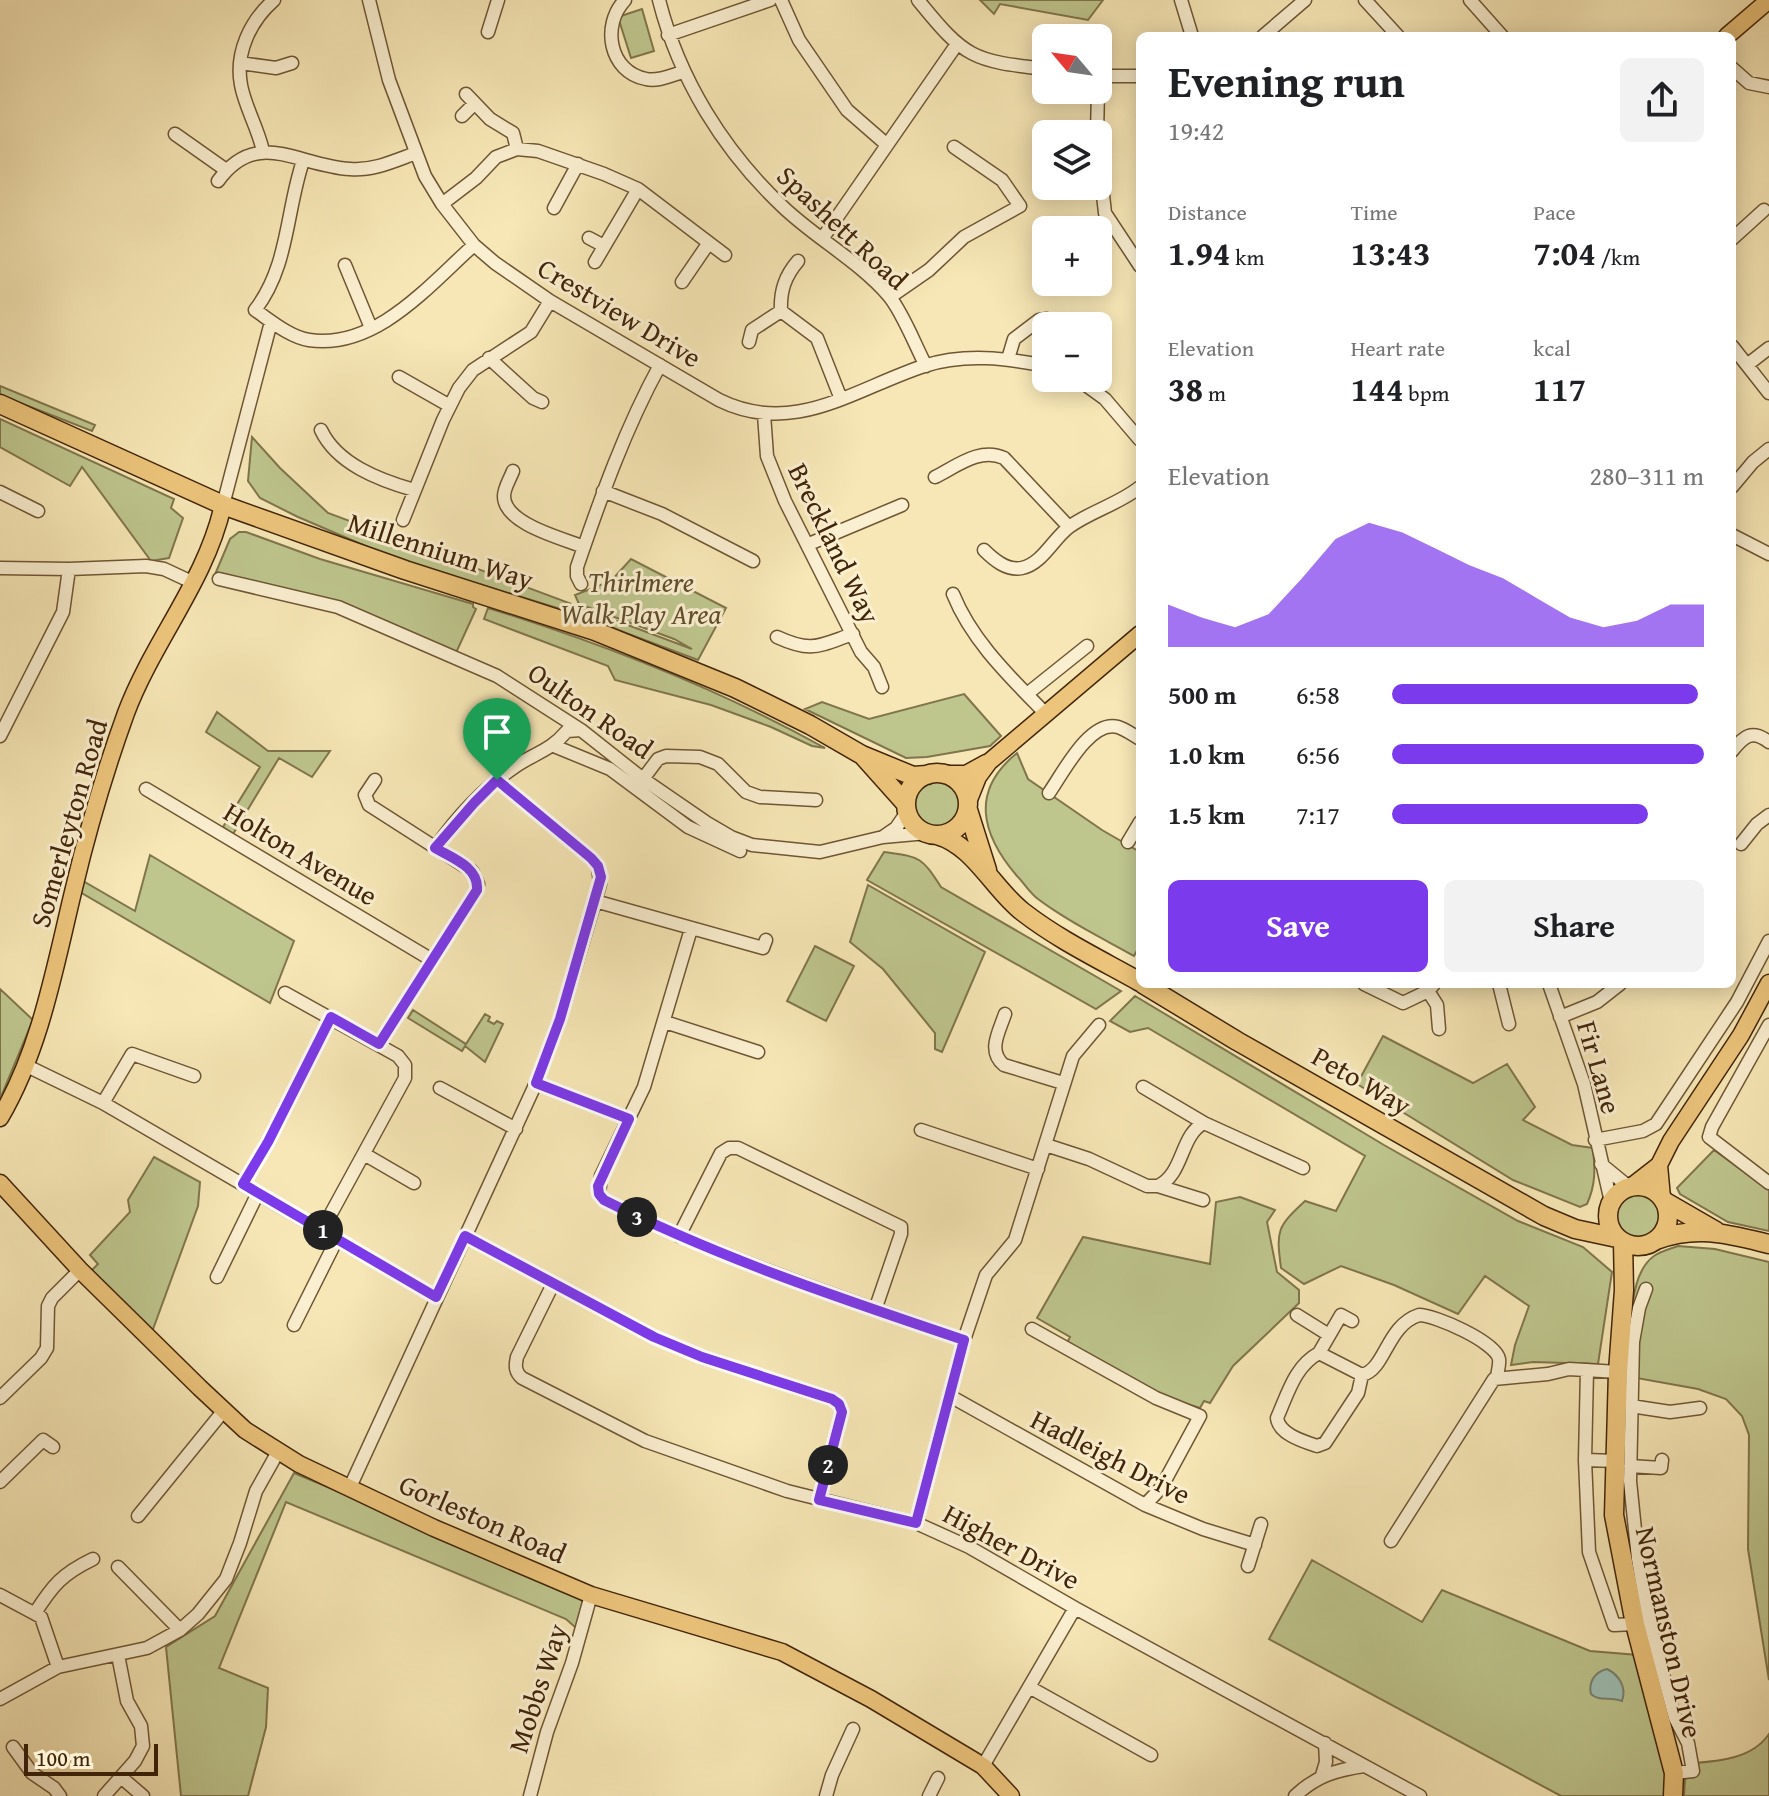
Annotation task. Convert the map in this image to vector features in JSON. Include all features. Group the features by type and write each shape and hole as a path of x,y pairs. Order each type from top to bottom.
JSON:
{"highway":[{"name":"Millennium Way","path":"0,404 223,505 405,570 595,631 735,688 862,755 913,776 927,775"},
{"name":"Millennium Way","path":"862,755 907,808"},
{"path":"946,774 959,782 968,806 960,825 946,834 932,834 915,825 907,808 910,789 927,775 946,774"},
{"name":"Peto Way","path":"968,806 982,858 992,880"},
{"name":"Peto Way","path":"932,834 957,843 1033,920 1136,980"},
{"name":"Peto Way","path":"1150,988 1237,1041 1555,1220 1575,1229 1620,1240"},
{"path":"1555,1220 1589,1221 1610,1206 1622,1190 1630,1187 1649,1188 1716,1231"},
{"path":"1653,1242 1662,1233 1668,1217 1663,1199"},
{"path":"1610,1206 1609,1226 1620,1240 1636,1246 1681,1233 1716,1231 1769,1244"},
{"name":"Normanston Drive","path":"1620,1240 1624,1290 1618,1372 1623,1490 1614,1515 1635,1624 1674,1773 1673,1796"},
{"name":"Normanston Drive","path":"1624,1290 1653,1242"}],"main road":[{"path":"1730,32 1749,5 1769,0"},
{"name":"Somerleyton Road","path":"0,1118 27,1066 47,1000 98,794 128,710 212,546 223,505"},
{"path":"946,774 966,774 989,762 1136,637"},
{"path":"968,806 975,782 989,762"},
{"path":"1630,1187 1659,1165 1671,1141 1741,1035 1769,983"},
{"path":"1659,1165 1663,1199"},
{"name":"Gorleston Road","path":"0,1184 80,1270 245,1430 299,1464 434,1528 591,1595 782,1652 871,1699 983,1766 1011,1796"}],"street":[{"path":"263,151 241,86 240,63 250,28 274,0"},
{"name":"Crestview Drive","path":"369,0 389,80 425,176 474,245 550,301 733,406 764,414 803,412 926,366 960,359 1008,359 1032,363"},
{"path":"488,32 498,0"},
{"path":"625,0 615,13 610,28 610,41 617,58 630,73 648,80 683,72"},
{"name":"Spashett Road","path":"659,0 668,35 683,72 722,139 782,207 890,297 926,366"},
{"path":"668,35 770,0"},
{"path":"781,0 799,40 847,110 886,144"},
{"path":"918,0 957,44 982,60 1032,67"},
{"path":"1181,0 1191,32"},
{"path":"1268,32 1305,0"},
{"path":"1365,0 1394,32"},
{"path":"1470,0 1498,32"},
{"path":"822,239 957,44"},
{"path":"240,63 276,68 296,62"},
{"path":"1736,72 1749,83 1769,87"},
{"path":"1112,77 1136,76"},
{"path":"462,116 470,99 513,133 517,149"},
{"path":"175,134 222,175 242,157 263,151 277,151 303,161 333,167 366,169 416,153"},
{"path":"890,297 929,270 964,237 1020,206 1002,180 954,147"},
{"path":"442,204 476,178 496,157 517,149 538,151 638,189 725,255"},
{"path":"303,161 280,262 268,294 255,310 307,340 350,336 371,328 409,303 474,245"},
{"path":"554,208 578,164"},
{"path":"595,262 638,189"},
{"path":"1104,200 1105,213 1136,260"},
{"path":"1736,235 1764,210"},
{"path":"1736,223 1743,229"},
{"path":"589,238 604,246"},
{"path":"689,278 708,244"},
{"path":"798,261 780,295 781,311 817,338 841,399"},
{"path":"345,265 371,328"},
{"path":"403,520 450,406 473,370 531,332 550,301"},
{"path":"748,332 781,311"},
{"path":"223,505 271,322"},
{"path":"1008,359 1012,341 1032,325"},
{"path":"1747,365 1769,348"},
{"path":"1736,351 1769,393"},
{"path":"489,358 542,402"},
{"path":"581,584 577,567 603,491 633,414 660,365"},
{"path":"402,384 450,406"},
{"path":"1095,392 1136,435"},
{"name":"Breckland Way","path":"764,414 767,456 785,501 861,652 874,667 882,687"},
{"path":"321,430 323,449 368,473 414,490"},
{"path":"1736,482 1769,449"},
{"path":"935,477 979,454 993,453 1004,458 1069,527"},
{"path":"513,471 502,483 508,510 521,522 584,547"},
{"path":"984,550 993,566 1019,569 1032,565 1069,527 1136,490"},
{"path":"603,491 677,520 753,561"},
{"path":"0,492 38,511"},
{"path":"809,544 902,505"},
{"path":"1736,537 1769,554"},
{"path":"0,568 146,566 164,569 194,583"},
{"path":"0,736 63,612 69,569"},
{"name":"Oulton Road","path":"219,579 338,607 497,676 581,730 643,779 707,823 752,845 820,852 883,837 932,834"},
{"path":"953,594 966,623 1045,713"},
{"path":"777,637 799,647 816,647 853,634"},
{"path":"1027,694 1079,646"},
{"path":"0,702 15,705"},
{"path":"1049,793 1092,732 1104,726 1118,727 1136,737"},
{"path":"435,848 497,780 554,746 567,731 581,730"},
{"path":"1736,746 1742,738 1751,734 1769,742"},
{"path":"554,746 610,769 688,827 740,851"},
{"path":"643,779 658,759 669,754 700,757 718,764 746,792 760,797 816,800"},
{"path":"375,780 365,795 369,805 472,871 478,884 379,1044"},
{"path":"350,1487 536,1083 560,1019 601,877 598,866 591,858 497,780"},
{"name":"Holton Avenue","path":"146,789 432,960"},
{"path":"883,837 896,828 907,808"},
{"path":"1741,844 1769,815"},
{"path":"1128,842 1136,829"},
{"path":"595,901 763,948 766,940"},
{"path":"691,929 644,1087 601,1176 599,1194 604,1200 679,1236 964,1340"},
{"path":"1595,1140 1643,1131 1656,1124 1737,1002 1768,947"},
{"path":"1372,988 1403,1003 1431,988 1437,1005 1439,1029"},
{"path":"1500,988 1509,1024"},
{"name":"Fir Lane","path":"1550,988 1584,1084 1610,1206"},
{"path":"1560,1017 1597,1002 1615,988"},
{"path":"285,993 379,1044 398,1056 405,1065 405,1075 322,1230"},
{"path":"1005,1014 995,1045 998,1060 1004,1065 1063,1083"},
{"path":"243,1184 268,1142 331,1017"},
{"path":"665,1022 758,1052"},
{"path":"916,1523 964,1340 990,1261 1015,1240 1073,1056 1099,1025"},
{"path":"1769,1025 1709,1137 1711,1142 1769,1183"},
{"path":"103,1103 132,1054 194,1076"},
{"path":"27,1066 103,1103 436,1297"},
{"path":"536,1083 629,1119"},
{"path":"1143,1087 1204,1123 1303,1168"},
{"path":"440,1088 516,1129"},
{"path":"1158,1186 1170,1179 1193,1132 1204,1123"},
{"path":"921,1130 1038,1169"},
{"path":"1046,1145 1089,1159 1147,1186 1158,1186 1203,1200"},
{"path":"679,1236 721,1153 729,1148 738,1148 901,1227 875,1310"},
{"path":"364,1154 414,1183"},
{"path":"1601,1164 1630,1187"},
{"path":"217,1277 258,1193"},
{"path":"465,1236 678,1347 839,1404 842,1412 819,1500"},
{"path":"294,1325 337,1239"},
{"path":"0,1398 41,1358 47,1348 48,1306 80,1270"},
{"name":"Higher Drive","path":"553,1284 517,1357 515,1366 522,1378 645,1441 819,1500 916,1523 969,1547 1420,1796"},
{"path":"1623,1464 1631,1406 1635,1325 1646,1289"},
{"path":"1297,1315 1329,1335"},
{"path":"1352,1321 1341,1315 1319,1353 1308,1359 1299,1370 1277,1418 1281,1429 1317,1450 1325,1443 1358,1393 1362,1375"},
{"path":"1362,1375 1373,1370 1399,1325 1419,1315 1449,1323 1495,1352 1500,1360 1497,1378 1488,1387 1391,1541"},
{"path":"1032,1329 1156,1398 1202,1412 1161,1488 1145,1505"},
{"path":"1319,1353 1362,1375"},
{"path":"1497,1378 1569,1369 1618,1372"},
{"path":"1587,1370 1585,1460 1589,1552 1614,1625 1635,1624"},
{"name":"Hadleigh Drive","path":"950,1396 1145,1505 1203,1529 1255,1545"},
{"path":"1631,1406 1670,1412 1690,1412 1700,1408"},
{"path":"138,1516 225,1409"},
{"path":"0,1482 48,1439"},
{"path":"0,1699 58,1667 147,1648 180,1630 213,1598 226,1579 256,1491 279,1450"},
{"path":"1585,1460 1661,1468 1662,1460"},
{"path":"1623,1490 1648,1619 1675,1718 1691,1756 1693,1771 1674,1773"},
{"path":"1248,1566 1261,1524"},
{"path":"70,1553 77,1567"},
{"path":"35,1613 55,1582 93,1559"},
{"path":"118,1567 180,1630"},
{"path":"0,1595 41,1617 58,1667"},
{"name":"Mobbs Way","path":"530,1796 591,1595"},
{"path":"983,1766 1075,1608"},
{"path":"104,1796 135,1761 143,1746 144,1736 127,1701 118,1655"},
{"path":"1029,1687 1151,1755"},
{"path":"826,1796 853,1729"},
{"path":"1322,1775 1326,1762 1325,1743"},
{"path":"13,1747 32,1773 60,1796"},
{"path":"1295,1796 1310,1781 1322,1775 1364,1766"},
{"path":"122,1778 143,1796"},
{"path":"929,1796 938,1778"}],"green space":[{"path":"980,0 1103,0 1088,20 1000,4 994,14"},
{"path":"642,9 654,51 631,58 618,17"},
{"path":"0,386 95,425 92,431 0,395"},
{"path":"0,419 174,499 171,508 183,518 169,558 151,561 82,467 70,486 0,447"},
{"name":"Thirlmere Walk Play Area","path":"252,437 328,513 692,649 674,639 579,604 575,595 611,581 631,559 726,608 698,660 570,612 389,556 260,498 248,481"},
{"path":"239,532 473,604 476,609 455,655 330,600 216,572 230,539"},
{"path":"488,608 660,669 744,706 825,748 812,746 711,705 615,680 608,666 484,619"},
{"path":"964,694 1001,736 990,746 927,757 906,758 805,709 822,702 869,719"},
{"path":"217,712 268,751 330,751 312,777 279,758 233,834 223,827 260,767 206,732"},
{"path":"1017,753 1028,779 1136,850 1134,956 1038,899 1005,860 995,844 986,813 992,782"},
{"path":"938,778 956,785 963,803 956,821 938,828 920,821 913,803 920,785"},
{"path":"884,852 918,860 929,869 941,887 1121,991 1096,1009 867,880"},
{"path":"150,855 294,941 270,1003 80,892 83,881 135,911"},
{"path":"868,885 985,952 942,1052 935,1049 935,1033 883,969 850,942"},
{"path":"815,946 854,966 826,1021 787,1001"},
{"path":"0,989 33,1020 0,1099"},
{"path":"1135,996 1518,1221 1583,1247 1612,1272 1598,1364 1533,1362 1511,1365 1529,1306 1485,1276 1458,1314 1394,1285 1341,1266 1304,1284 1281,1268 1279,1237 1289,1217 1305,1201 1336,1211 1365,1156 1148,1028 1130,1032 1110,1021"},
{"path":"413,1010 466,1044 485,1014 490,1017 488,1021 503,1024 485,1062 465,1046 462,1051 408,1018"},
{"path":"1383,1036 1473,1083 1507,1064 1535,1107 1523,1120 1572,1145 1593,1148 1594,1176 1587,1204 1580,1207 1513,1180 1357,1084"},
{"path":"1714,1150 1769,1190 1769,1231 1728,1222 1680,1194 1677,1188"},
{"path":"154,1157 200,1182 198,1206 152,1332 91,1271 98,1264 90,1255 130,1212 128,1200"},
{"path":"1639,1194 1655,1200 1661,1216 1655,1232 1639,1238 1623,1232 1617,1216 1623,1200"},
{"path":"1240,1197 1275,1210 1267,1222 1277,1272 1299,1290 1299,1303 1233,1366 1210,1403 1204,1401 1200,1408 1159,1395 1067,1343 1070,1337 1037,1318 1083,1237 1210,1264 1216,1202"},
{"path":"1678,1246 1715,1249 1769,1262 1769,1680 1748,1549 1749,1435 1742,1416 1726,1399 1698,1389 1631,1377 1632,1312 1638,1279 1654,1256"},
{"path":"294,1473 578,1592 583,1600 576,1628 566,1619 286,1502 219,1668 268,1688 266,1727 248,1796 181,1796 166,1647 215,1616"},
{"path":"1312,1560 1422,1622 1442,1590 1590,1651 1638,1655 1664,1748 1667,1796 1561,1796 1269,1639"},
{"path":"1769,1734 1769,1796 1684,1796 1685,1779 1694,1775 1694,1763 1745,1753"}],"water":[{"path":"1607,1669 1621,1682 1622,1701 1591,1694 1593,1678"}],"route":[{"path":"497,780 591,858 598,866 601,877 560,1019 536,1083 629,1119 601,1176 599,1194 604,1200 679,1236 776,1275 964,1340 916,1523 819,1500 842,1412 839,1404 832,1399 702,1357 654,1337 465,1236 436,1297 243,1184 268,1142 331,1017 379,1044 477,890 478,884 472,871 435,848 497,780"}]}
